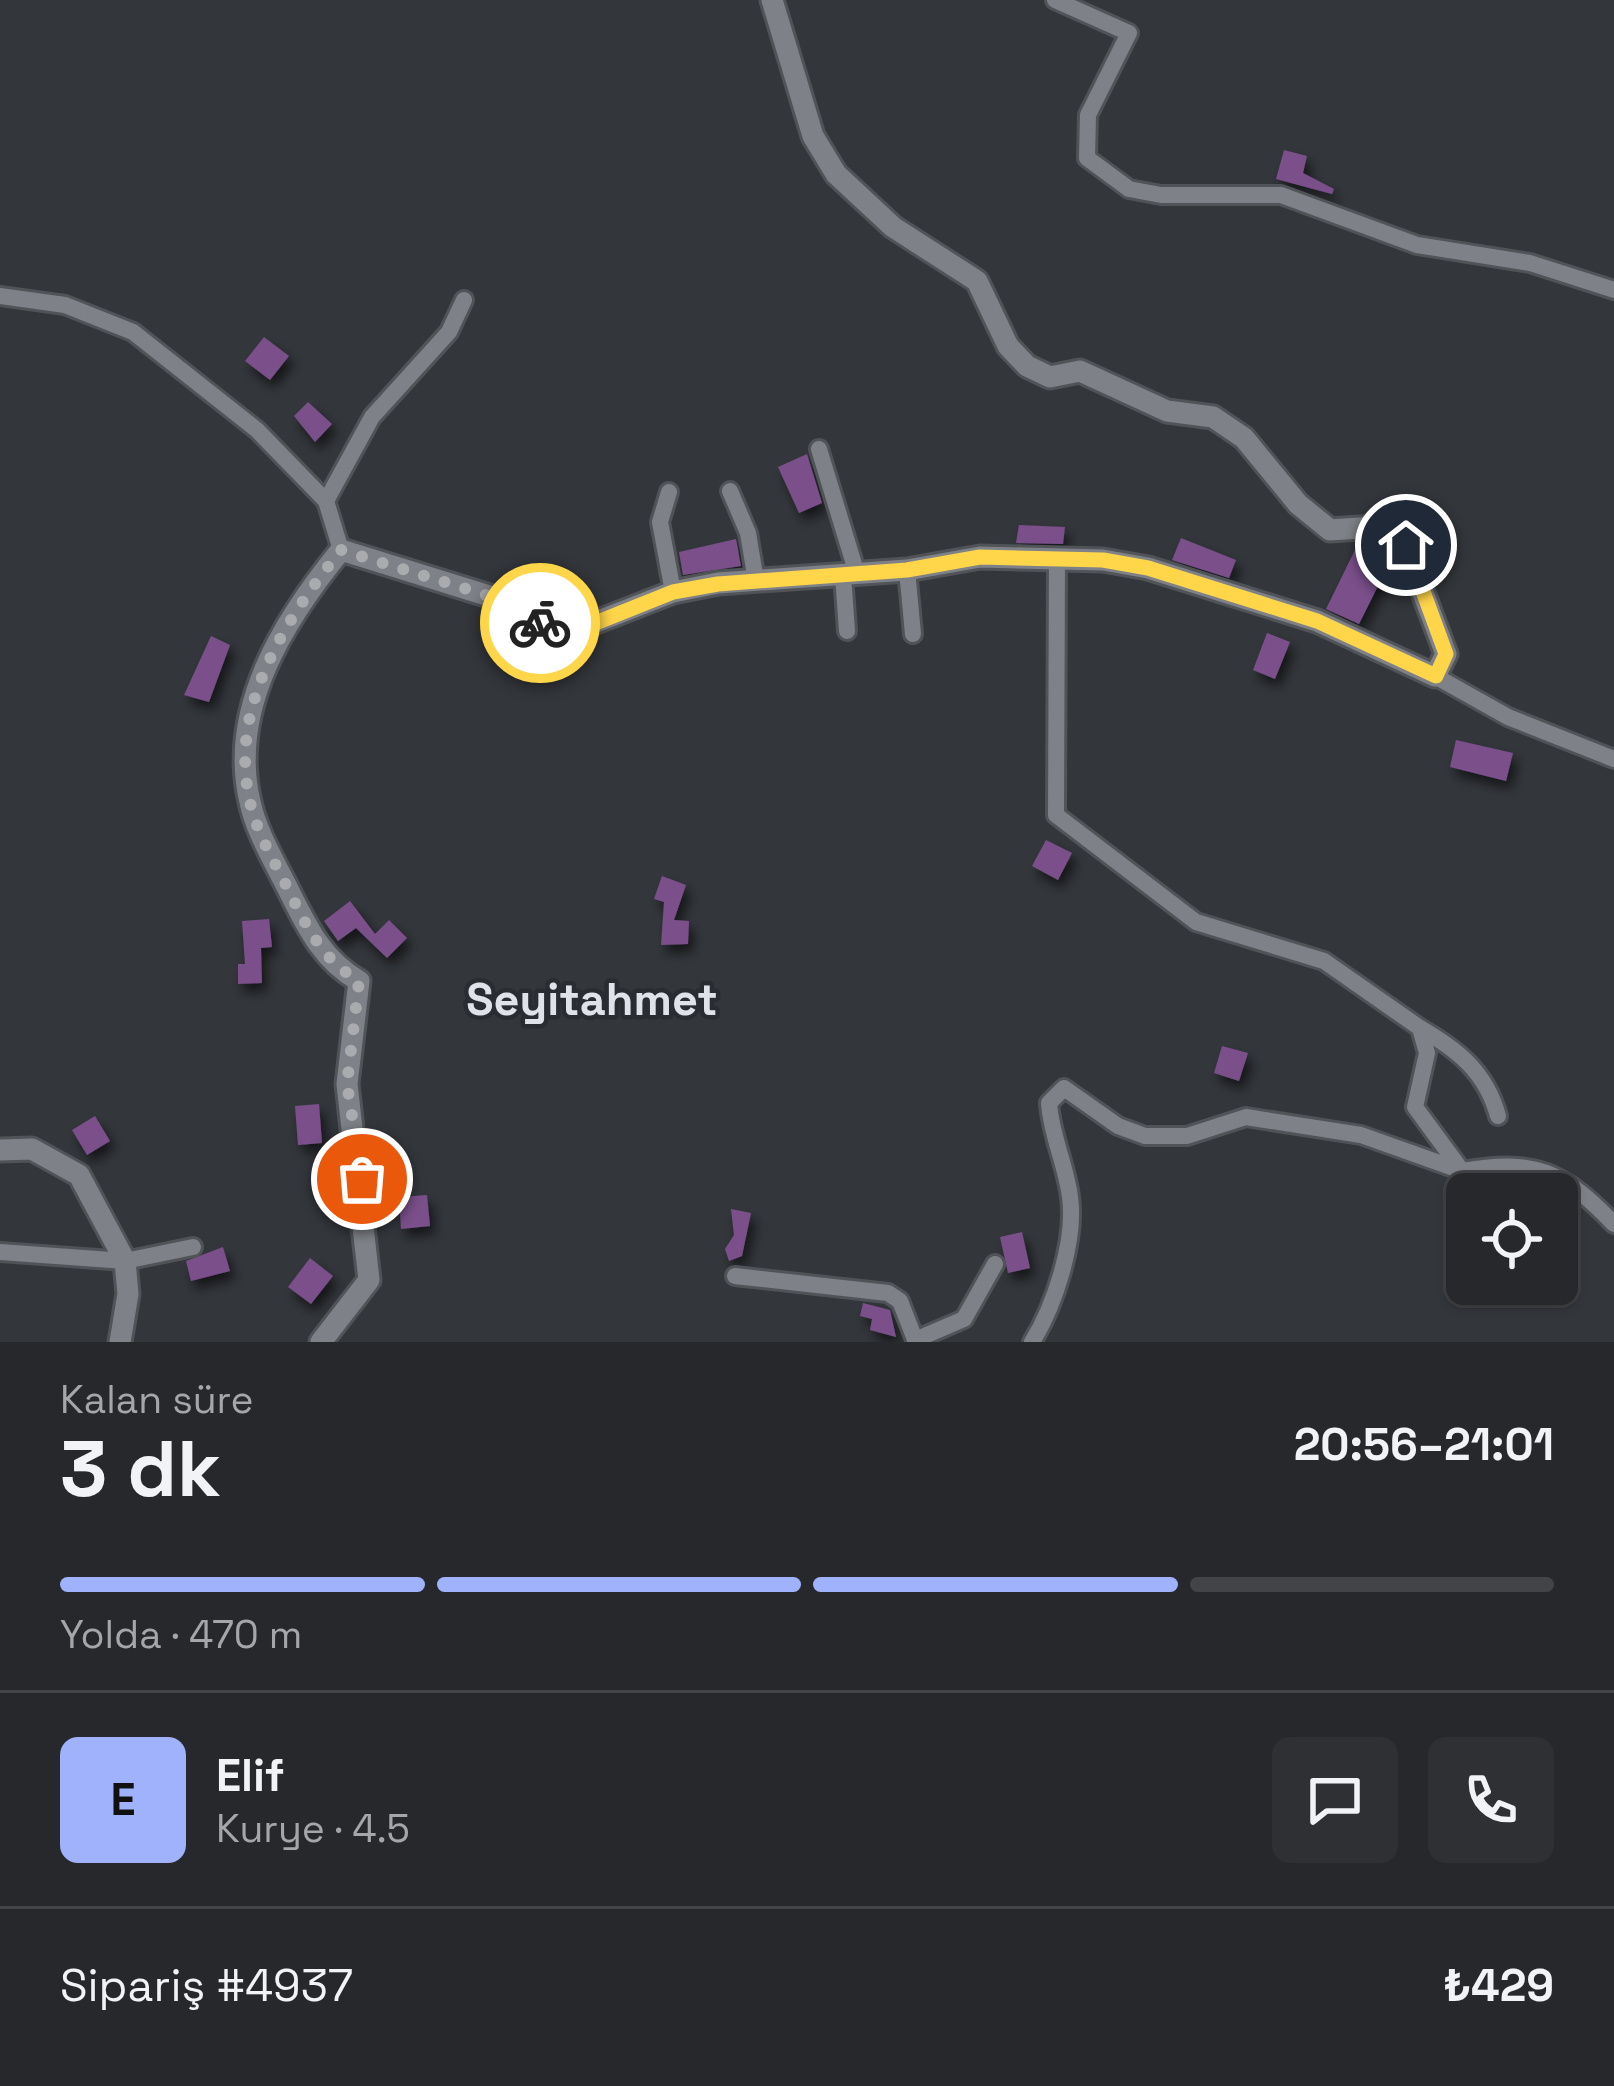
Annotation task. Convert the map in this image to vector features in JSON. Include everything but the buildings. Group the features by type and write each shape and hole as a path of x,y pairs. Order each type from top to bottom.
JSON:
{"street":[{"path":"772,0 813,136 836,174 893,227 977,280 1009,346 1027,366 1050,377 1080,371 1166,411 1213,417 1244,437 1298,503 1330,530 1374,527 1406,545 1446,654 1436,676"},
{"path":"1055,0 1129,34 1088,115 1087,158 1129,189 1161,195 1282,195 1417,244 1530,263 1614,290"},
{"path":"0,296 65,305 133,332 257,430 326,501 341,550"},
{"path":"326,501 372,417 449,332 464,300"},
{"path":"819,448 850,574 847,632"},
{"path":"669,491 660,522 673,592"},
{"path":"730,491 748,532 755,581"},
{"path":"341,550 499,599 546,626 573,632 673,592 907,570 980,557 1103,560 1204,584 1317,621 1436,676 1508,717 1614,759"},
{"path":"321,1342 369,1280 347,1084 359,981 334,967 309,932 250,807 243,764 253,698 297,604 341,550"},
{"path":"1057,560 1056,815 1094,849 1196,922 1324,961 1450,1046 1489,1083 1498,1116"},
{"path":"907,570 913,634"},
{"path":"1420,1028 1427,1053 1415,1107 1462,1171"},
{"path":"1032,1342 1069,1254 1070,1193 1049,1103 1064,1088 1118,1126 1145,1136 1187,1136 1246,1118 1361,1135 1462,1171 1541,1168 1577,1186 1614,1225"},
{"path":"0,1150 32,1149 79,1174 124,1261 128,1294 120,1342"},
{"path":"0,1252 124,1261 193,1247"},
{"path":"735,1276 888,1293 900,1301 915,1341 964,1319 995,1264"}],"way so far":[{"path":"362,1179 347,1084 359,1013 359,981 334,967 309,932 250,807 243,764 253,698 297,604 341,550 499,599 540,623"}],"district":[{"name":"Seyitahmet","path":"592,999"}],"route":[{"path":"540,623 573,632 673,592 718,584 907,570 980,557 1103,560 1148,568 1317,621 1436,676 1446,654 1406,545"}]}
